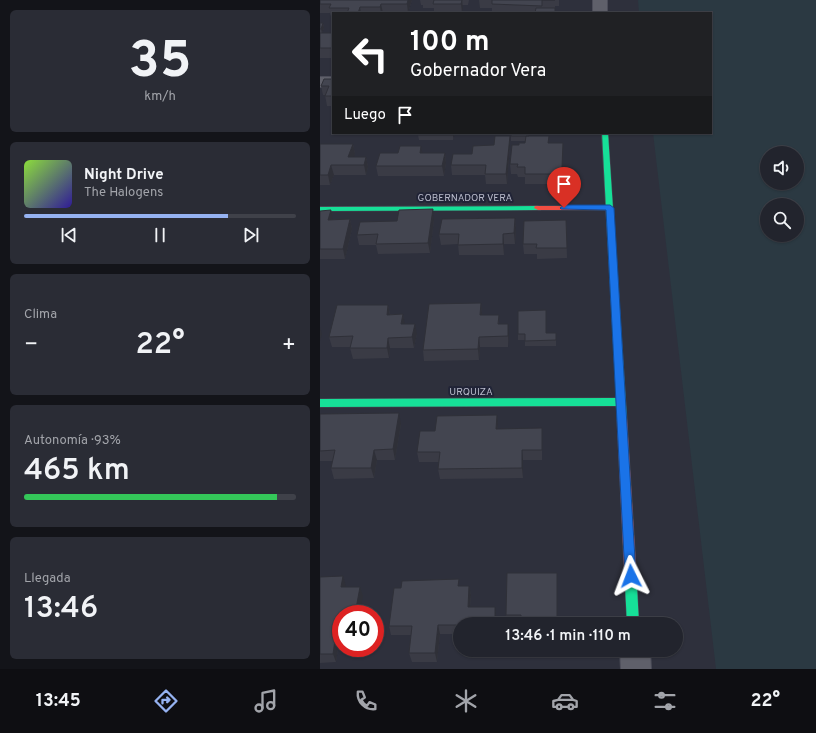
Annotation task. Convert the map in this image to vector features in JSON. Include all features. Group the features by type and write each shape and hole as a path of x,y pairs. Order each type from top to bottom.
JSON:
{"street":[{"path":"600,0 600,12"},
{"path":"320,82 332,82"},
{"path":"605,134 633,617"},
{"name":"GOBERNADOR VERA","path":"320,209 610,208"},
{"name":"URQUIZA","path":"320,403 621,402"},
{"path":"635,657 636,669"}],"shaded area":[{"path":"638,0 816,0 816,669 716,669 653,134 712,134 712,12 639,12"}],"building":[{"path":"320,0 408,0 407,4 381,4 380,7 360,7 358,12 347,12 349,8 329,8 331,4 320,4"},
{"path":"434,0 462,0 461,4 433,4"},
{"path":"492,0 542,0 542,6 492,4"},
{"path":"536,8 555,8 555,12 535,12"},
{"path":"320,23 323,23 321,29 320,29"},
{"path":"320,33 332,33 332,48 320,48"},
{"path":"324,79 332,79 332,96 325,96 329,86 321,86"},
{"path":"418,134 453,134 453,135"},
{"path":"511,134 529,134 529,136 511,136"},
{"path":"495,136 510,136 506,174 485,174 486,165 451,165 453,154 472,154 473,146 494,145"},
{"path":"526,136 549,136 548,143 563,143 562,167 551,174 525,174 525,167 517,167 518,164 510,164 512,145 525,143"},
{"path":"320,144 353,144 348,157 366,157 364,165 331,165 328,175 320,175"},
{"path":"400,146 421,146 420,153 445,153 442,166 376,166 380,153 398,153"},
{"path":"433,209 428,243 376,244 378,234 357,235 360,222 397,221 399,210"},
{"path":"331,210 328,220 350,219 343,249 320,249 320,211"},
{"path":"515,218 514,233 503,234 503,244 458,245 459,234 439,234 442,219"},
{"path":"566,220 567,248 536,248 537,244 523,244 524,221"},
{"path":"481,303 480,315 499,315 498,324 508,324 508,336 479,337 478,349 423,350 429,304"},
{"path":"337,305 388,305 387,315 403,314 401,324 415,324 412,337 388,338 387,348 350,348 353,336 329,337"},
{"path":"546,310 546,333 556,333 556,340 525,341 525,334 518,334 518,311"},
{"path":"399,413 393,449 374,450 371,468 331,468 335,450 320,451 320,414"},
{"path":"497,415 496,429 542,428 542,450 522,450 522,468 438,469 440,452 417,452 420,431 435,431 437,416"},
{"path":"507,573 557,573 557,617 521,617 521,615 506,615"},
{"path":"343,576 341,587 360,587 357,605 332,605 332,654 320,654 320,577"},
{"path":"459,579 458,586 469,586 468,607 495,607 495,617 453,617 453,625 438,625 435,653 409,653 412,626 389,626 394,588 401,588 402,581"}],"traffic: fast":[{"path":"605,134 622,420"},
{"path":"320,209 538,208"},
{"path":"320,403 621,402"},
{"path":"630,567 633,617"}],"traffic: jam":[{"path":"538,208 610,208"},
{"path":"622,420 630,567"}],"route":[{"path":"564,208 610,208 631,576"}]}
